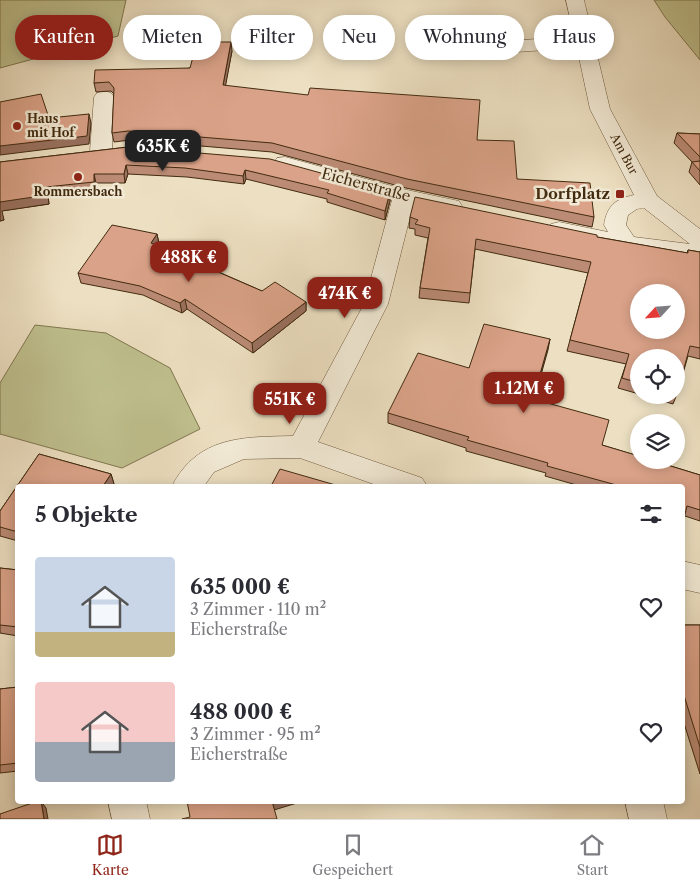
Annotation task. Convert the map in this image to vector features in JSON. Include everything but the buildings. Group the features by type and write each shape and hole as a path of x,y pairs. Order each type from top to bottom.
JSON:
{"street":[{"name":"Am Bur","path":"575,0 579,15"},
{"name":"Am Bur","path":"589,60 600,109 648,200 700,240"},
{"path":"102,151 104,97"},
{"name":"Eicherstraße","path":"262,159 404,196 472,210"},
{"path":"301,447 376,304 404,196"},
{"path":"627,243 615,225 617,212 630,203 648,200"},
{"path":"539,224 627,243 700,253"},
{"path":"189,484 204,464 241,448 301,447 406,484"},
{"path":"685,576 700,579"},
{"path":"128,804 131,819"},
{"path":"645,804 648,819"}],"green space":[{"path":"0,0 126,0 118,36 113,37 113,15 15,15 15,60 30,60 0,68"},
{"path":"654,0 700,0 700,60 665,17"},
{"path":"35,325 106,333 170,368 200,429 122,468 0,434 0,383"}],"place":[{"name":"Haus mit Hof","path":"17,126"},
{"name":"Rommersbach","path":"78,177"},
{"name":"Dorfplatz","path":"620,194"}]}
